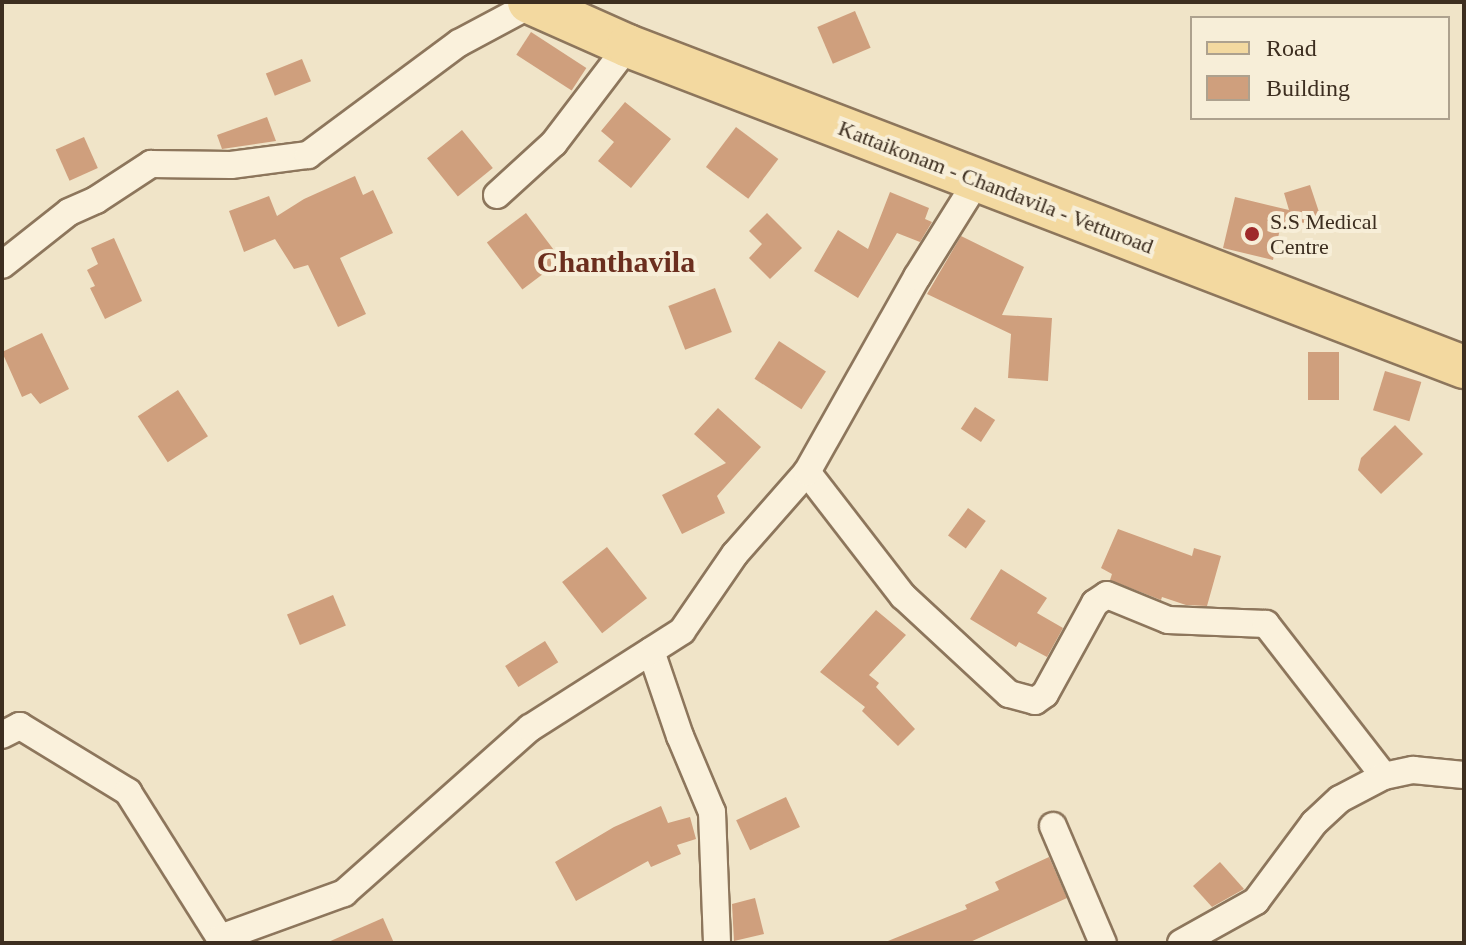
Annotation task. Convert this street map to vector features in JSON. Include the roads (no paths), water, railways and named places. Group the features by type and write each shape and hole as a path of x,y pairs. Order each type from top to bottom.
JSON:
{"main road":[{"name":"Kattaikonam - Chandavila - Vetturoad","path":"531,3 628,46 1464,367"}],"street":[{"path":"2,265 69,212 96,200 151,164 231,165 308,155 459,43 531,3"},
{"path":"497,195 554,143 628,46"},
{"path":"2,735 20,726 128,792 215,941 344,893 530,728 682,631 735,554 807,472 909,291 977,181"},
{"path":"807,472 903,596 1009,694 1035,701 1045,694 1095,603 1107,595 1168,620 1266,624 1384,776"},
{"path":"651,651 680,736 712,812 717,943"},
{"path":"1181,943 1256,901 1314,823 1340,799 1384,776 1413,770 1464,775"},
{"path":"1053,826 1103,943"}],"place":[{"name":"S.S Medical Centre","path":"1252,234"}],"district":[{"name":"Chanthavila","path":"616,262"}]}
